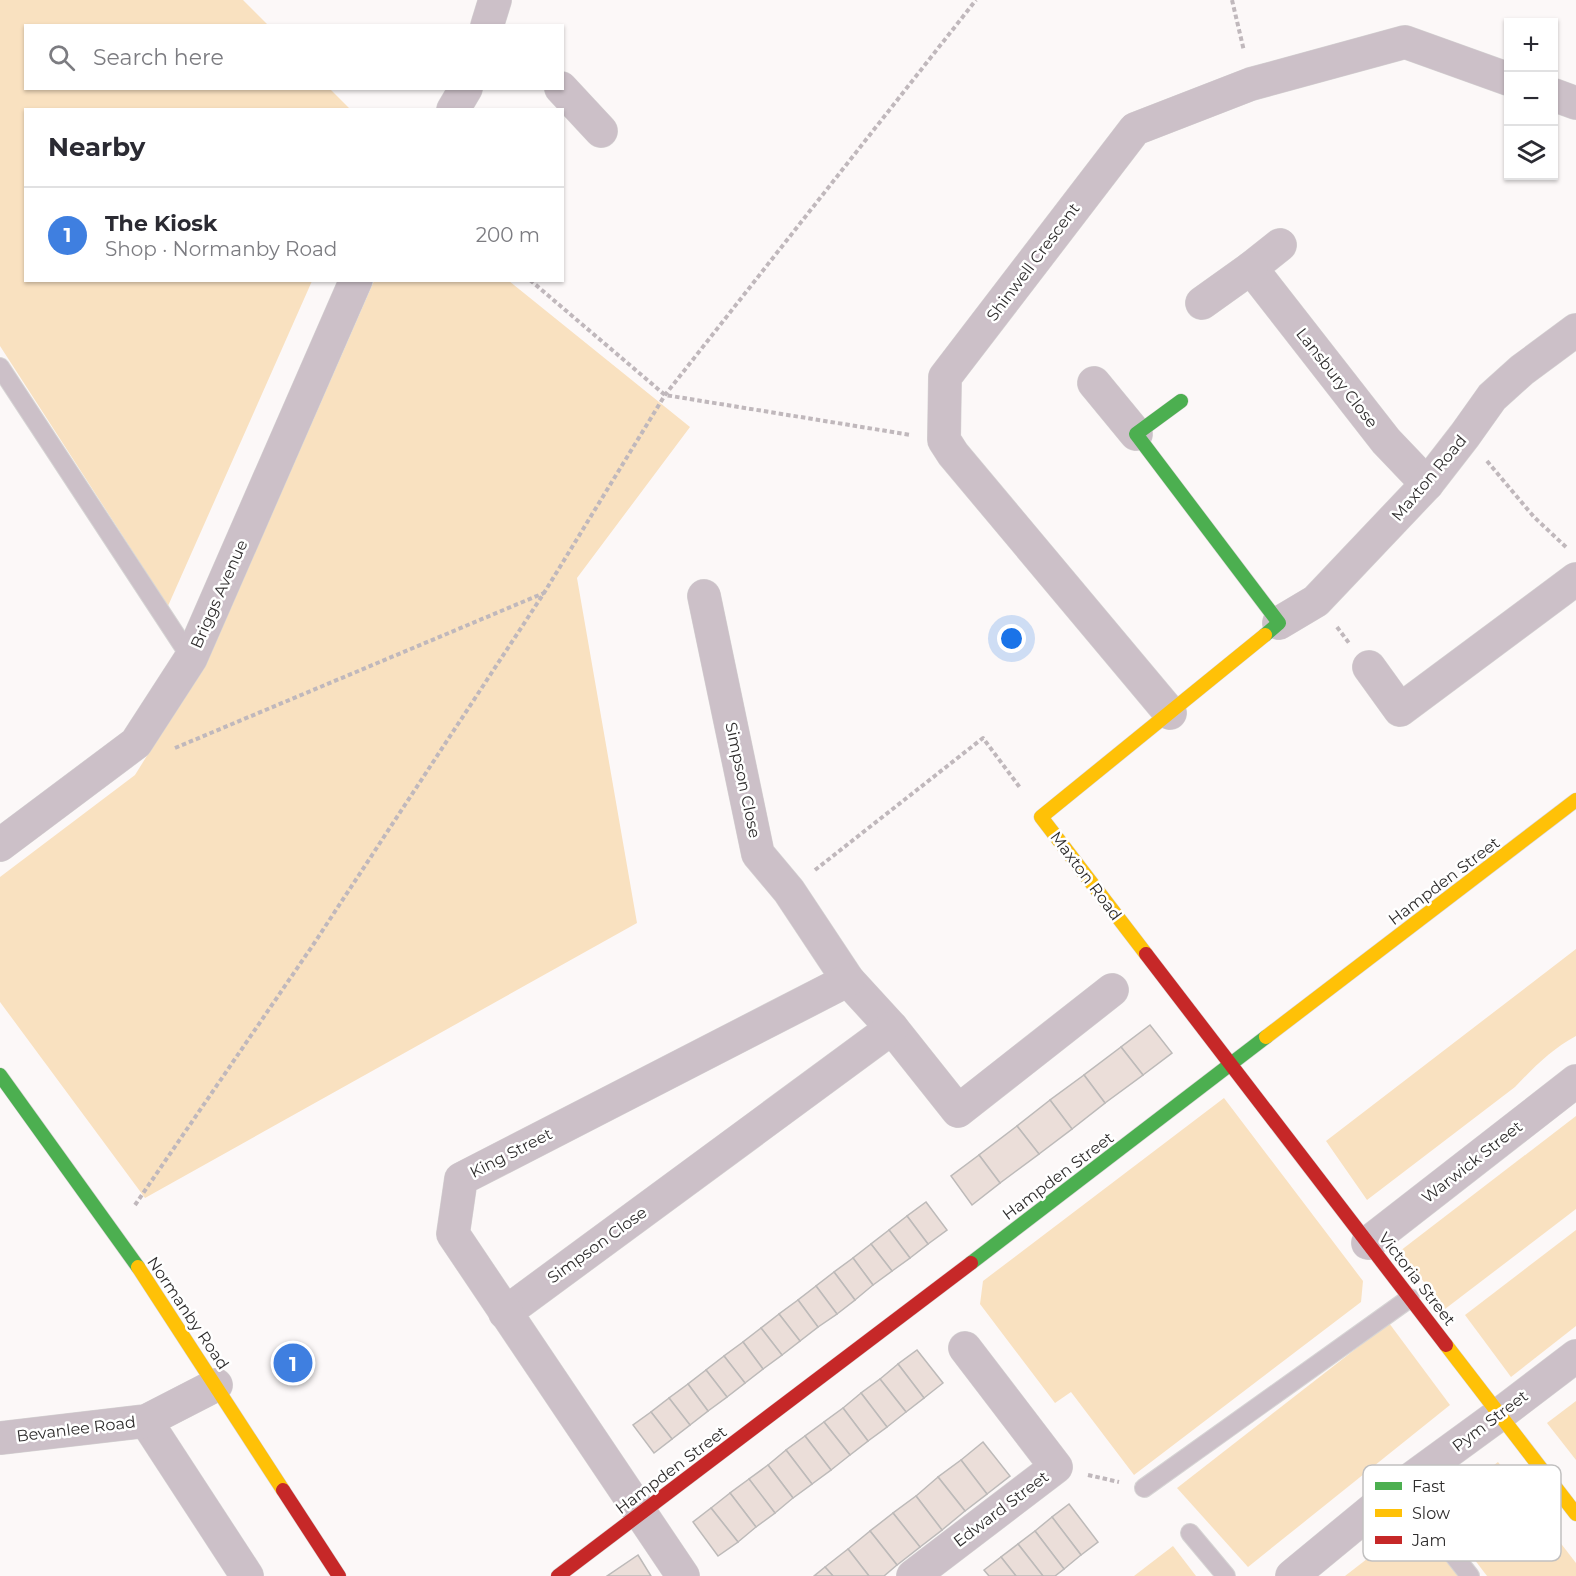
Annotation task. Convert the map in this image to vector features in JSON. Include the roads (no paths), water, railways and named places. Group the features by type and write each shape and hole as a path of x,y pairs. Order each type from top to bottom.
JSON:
{"street":[{"name":"Shinwell Crescent","path":"1170,712 953,454 944,440 945,377 1135,129 1251,84 1405,42 1504,77"},
{"path":"454,108 465,90"},
{"path":"563,90 601,131"},
{"path":"1558,96 1576,103"},
{"path":"1202,303 1280,245"},
{"name":"Lansbury Close","path":"1251,268 1386,441 1427,484"},
{"name":"Briggs Avenue","path":"0,845 136,743 191,658 355,282"},
{"name":"Maxton Road","path":"1231,1064 1041,816 1279,623 1316,601 1427,484 1492,397 1522,370 1576,330"},
{"path":"1094,383 1136,434 1279,623"},
{"path":"1136,434 1181,401"},
{"path":"1369,667 1400,710 1572,564"},
{"name":"Simpson Close","path":"704,596 758,854 789,891 848,980 892,1028 958,1111 1112,990"},
{"name":"Hampden Street","path":"558,1576 1576,800"},
{"name":"King Street","path":"682,1576 453,1234 461,1179 848,980"},
{"name":"Simpson Close","path":"506,1313 892,1028"},
{"name":"Victoria Street","path":"1231,1064 1539,1465"},
{"name":"Normanby Road","path":"0,1075 137,1266 339,1576"},
{"name":"Warwick Street","path":"1368,1243 1576,1081"},
{"name":"Edward Street","path":"913,1576 1056,1467 965,1348"},
{"name":"Pym Street","path":"1430,1465 1576,1356"},
{"name":"Bevanlee Road","path":"0,1438 146,1420 216,1385"},
{"path":"146,1420 247,1576"},
{"name":"Victoria Street","path":"1561,1494 1576,1514"},
{"name":"Pym Street","path":"1292,1576 1363,1517"}],"lane":[{"path":"0,367 191,658"},
{"path":"1144,1488 1410,1298"},
{"path":"1190,1533 1226,1576"},
{"path":"1458,1561 1470,1576"}],"place":[{"name":"The Kiosk","path":"293,1363"}]}
